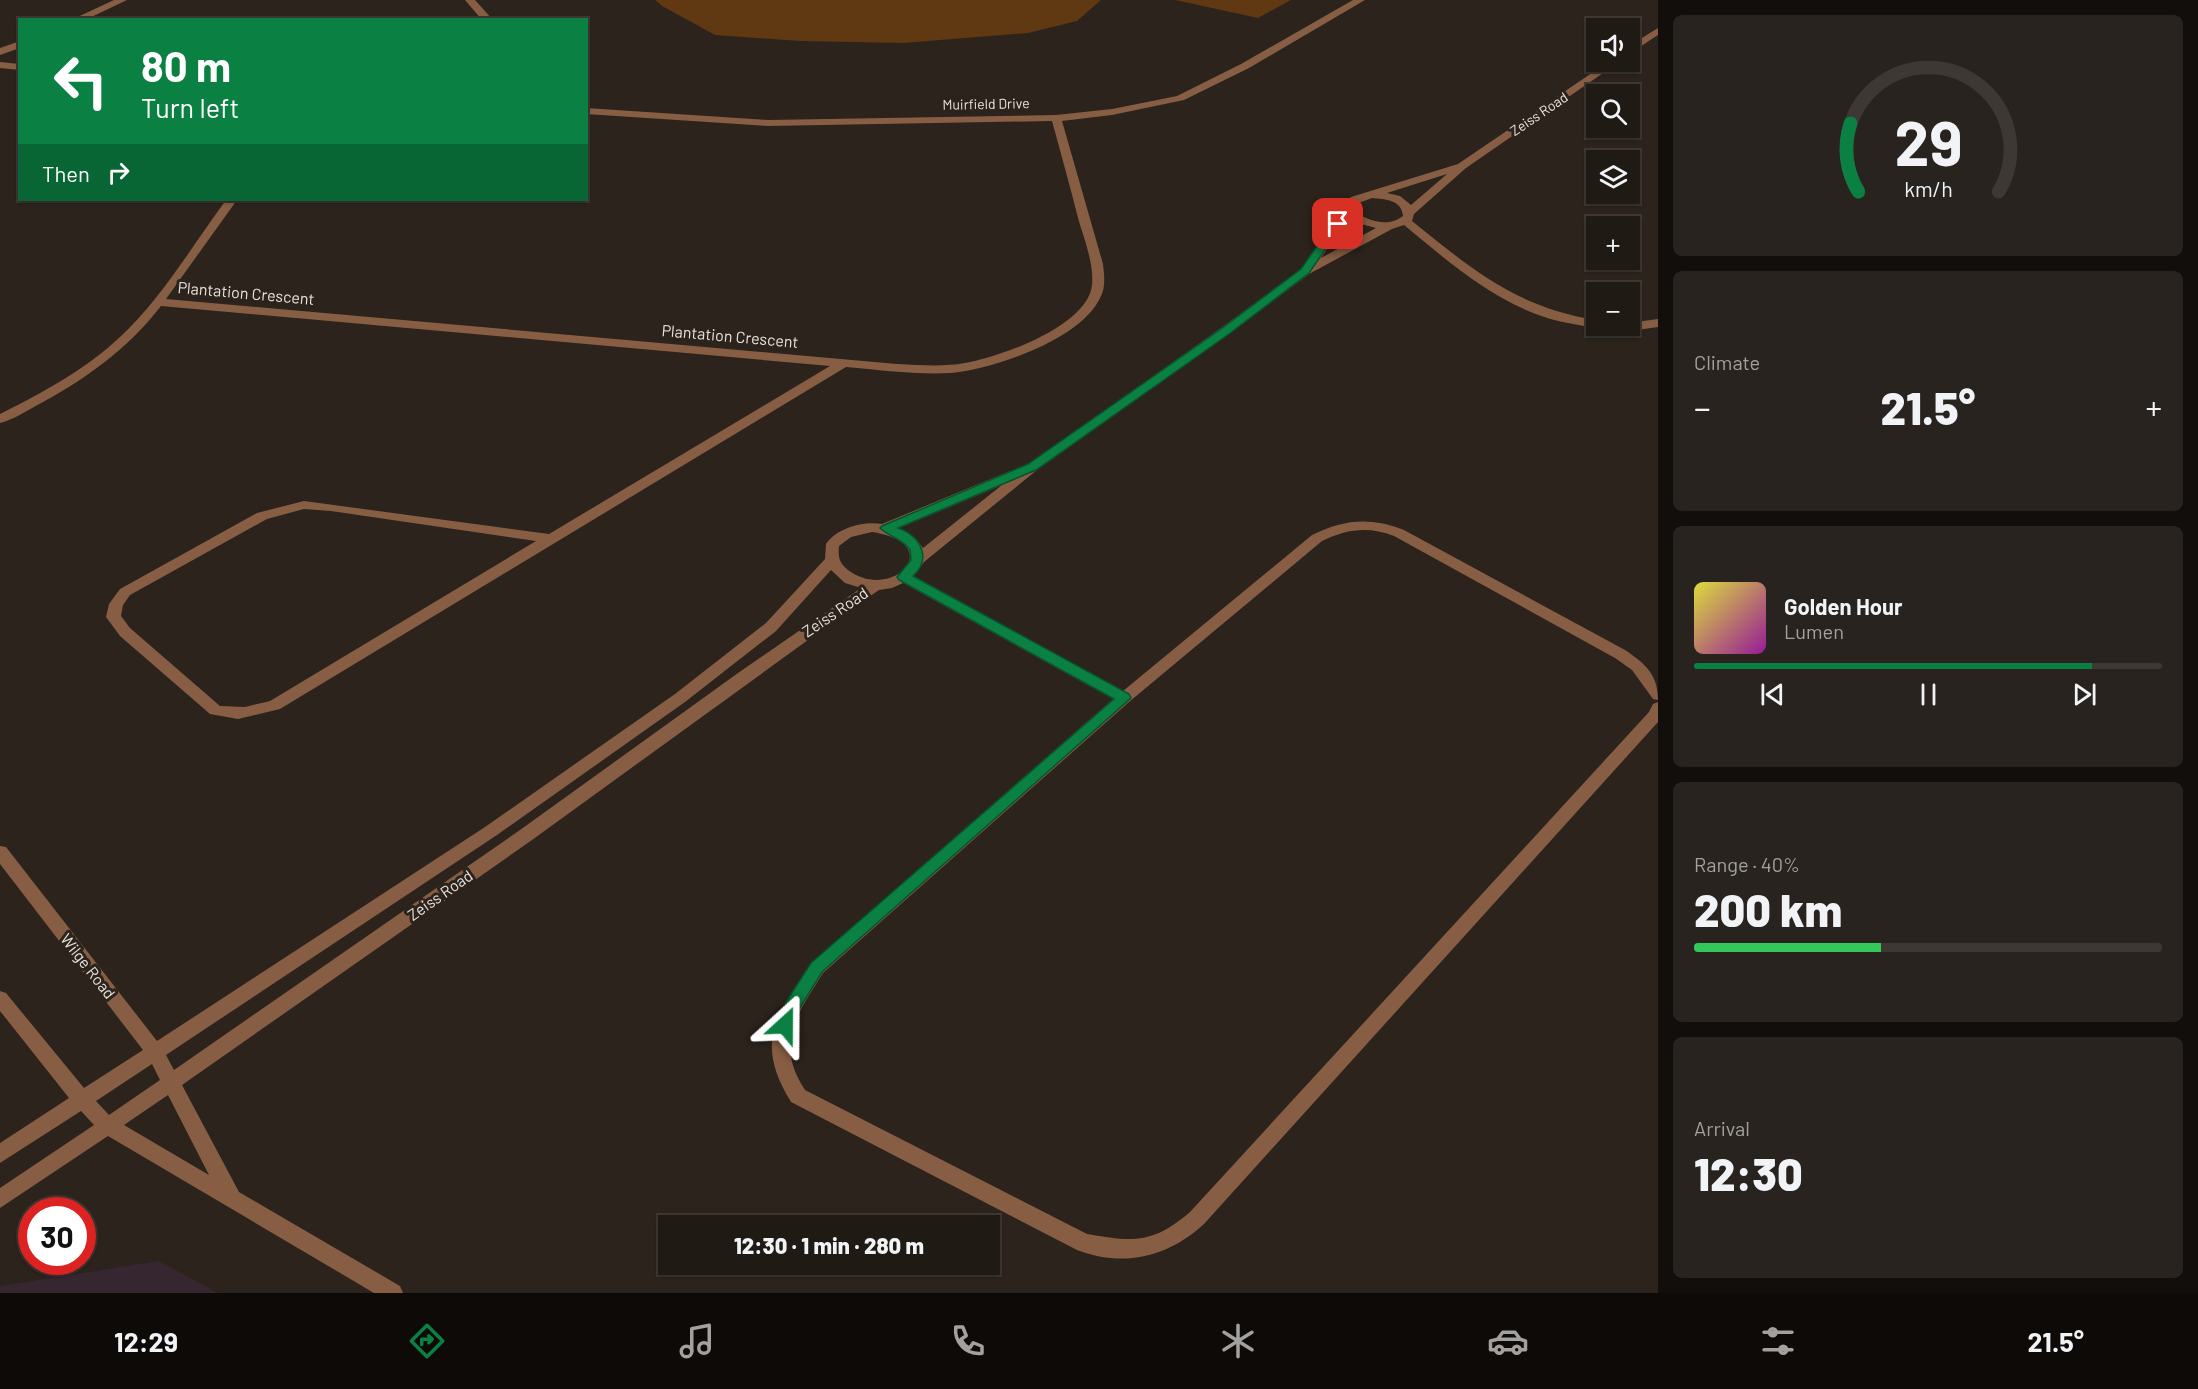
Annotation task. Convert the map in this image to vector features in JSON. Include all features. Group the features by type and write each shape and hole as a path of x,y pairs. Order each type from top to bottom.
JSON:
{"street":[{"path":"81,18 122,0"},
{"path":"470,0 486,18"},
{"name":"Muirfield Drive","path":"588,111 703,121 768,123 1056,118 1112,112 1180,98 1245,66 1360,0"},
{"path":"1640,44 1654,34"},
{"path":"0,52 18,45"},
{"path":"0,65 18,66"},
{"name":"Zeiss Road","path":"1407,217 1462,166 1599,72"},
{"name":"Plantation Crescent","path":"157,302 844,363 921,369 965,368 995,360 1041,341 1077,319 1094,299 1099,284 1097,264 1056,118"},
{"name":"Zeiss Road","path":"1349,208 1350,203 1355,199 1462,166"},
{"path":"1372,195 1401,201 1407,217 1474,275 1508,298 1549,316 1586,322"},
{"path":"0,419 85,372 139,325 230,201"},
{"path":"1305,271 1349,208 1352,214 1367,223 1388,226"},
{"path":"1032,467 886,528 857,529 844,534 835,542 830,551 831,561 836,571 860,583 876,585 891,583 904,577 913,569 917,560 1032,467 1225,331 1305,271 1407,217"},
{"path":"1640,326 1658,323"},
{"path":"551,539 332,507 304,506 262,516 125,592 116,604 113,617 125,632 215,710 230,715 252,712 275,705 844,363"},
{"path":"1658,695 1637,666 1620,654 1400,533 1367,523 1348,524 1317,537 1124,698 816,968 792,1007 778,1043 780,1065 786,1081 798,1096 1084,1243 1115,1248 1143,1247 1174,1238 1197,1218 1656,714 1658,708"},
{"path":"886,528 900,533 910,541 916,549 917,560"},
{"name":"Zeiss Road","path":"0,1154 491,831 680,698 771,627 831,561"},
{"path":"904,577 1124,698"},
{"name":"Zeiss Road","path":"0,1199 172,1082 528,833 782,646 876,585"},
{"name":"Wilge Road","path":"0,852 154,1052 172,1082 232,1199"},
{"path":"0,998 83,1101 108,1126 393,1293"}],"shaded area":[{"path":"655,0 1101,0 1077,21 1028,33 903,43 800,41 715,35"},
{"path":"1175,0 1291,0 1258,18"},
{"path":"159,1261 218,1293 0,1293 0,1286 70,1275 96,1275 96,1271"}],"route":[{"path":"785,1025 792,1007 816,968 1124,698 904,577 913,569 917,560 916,549 900,533 886,528 1032,467 1225,331 1305,271 1338,224"}]}
